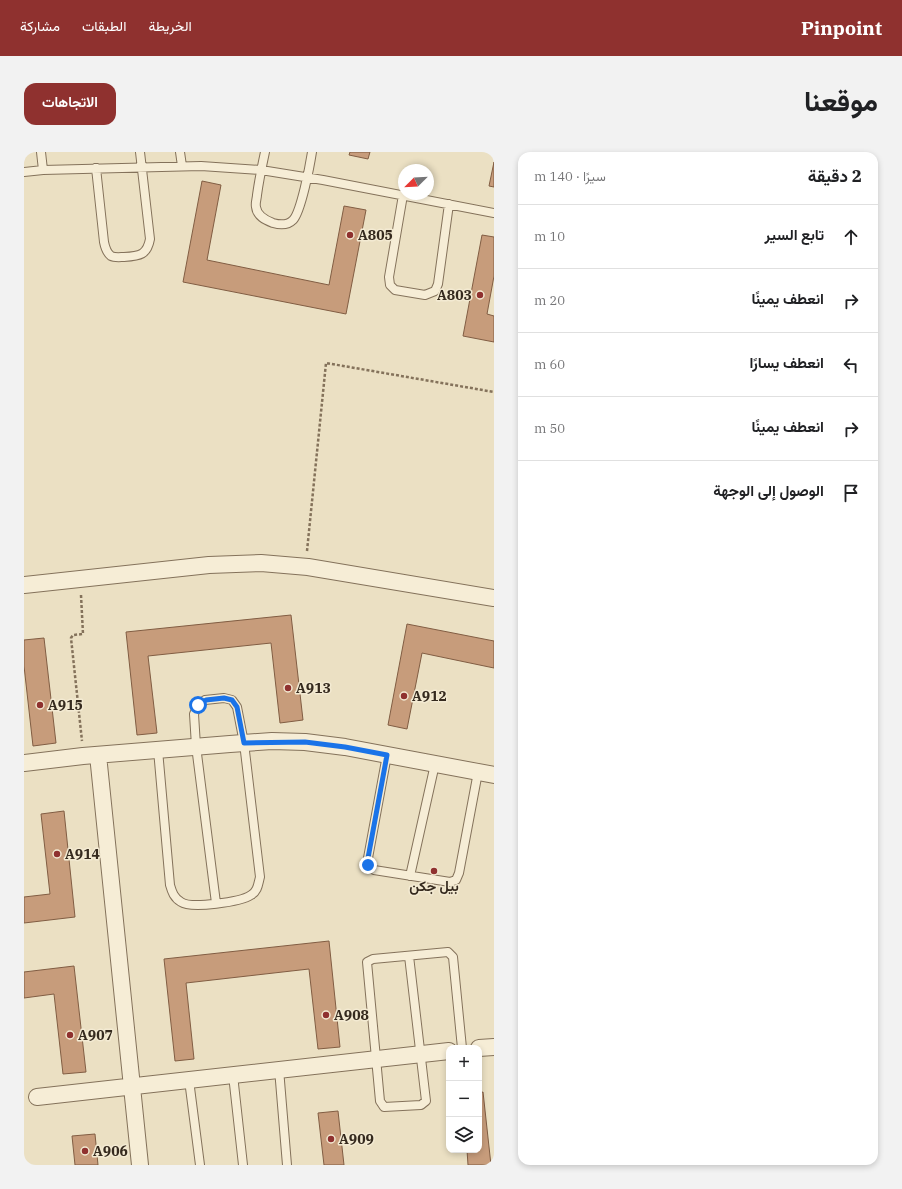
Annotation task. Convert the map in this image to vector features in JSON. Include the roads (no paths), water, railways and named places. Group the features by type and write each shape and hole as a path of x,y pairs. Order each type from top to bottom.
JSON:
{"street":[{"path":"24,585 209,565 261,563 305,567 494,598"},
{"path":"24,762 196,746 244,743 305,742 345,747 494,775"},
{"path":"90,755 132,1086 140,1165"},
{"path":"482,1048 494,1046"},
{"path":"37,1096 446,1051"}],"lane":[{"path":"41,152 43,170"},
{"path":"96,168 104,242 107,251 111,256 118,258 137,256 144,253 148,247 150,239 143,167 140,152"},
{"path":"180,152 182,166"},
{"path":"265,152 256,207 259,215 265,220 281,225 287,224 294,220 298,212 312,152"},
{"path":"24,172 96,168 201,166 261,170 398,194"},
{"path":"402,200 389,277 390,285 395,290 424,295 435,290 438,284 449,204"},
{"path":"429,200 494,213"},
{"path":"158,750 170,885 174,896 182,903 194,905 216,903 242,900 252,895 258,888 260,877 244,743 237,707 232,700 224,698 206,700 198,705 194,714 196,746 216,903"},
{"path":"387,755 368,858 368,865 374,870 450,882 456,880 459,873 478,772"},
{"path":"410,876 435,764"},
{"path":"409,956 426,1101 421,1106 384,1107 380,1101 367,962 373,959 448,952 453,957 462,1045"},
{"path":"279,1069 287,1165"},
{"path":"233,1074 243,1165"},
{"path":"189,1080 200,1165"}],"place":[{"name":"A805","path":"350,235"},
{"name":"A803","path":"480,295"},
{"name":"A913","path":"288,688"},
{"name":"A912","path":"404,696"},
{"name":"A915","path":"40,705"},
{"name":"A914","path":"57,854"},
{"name":"بيل جكن","path":"434,871"},
{"name":"A908","path":"326,1015"},
{"name":"A907","path":"70,1035"},
{"name":"A909","path":"331,1139"},
{"name":"A906","path":"85,1151"}]}
